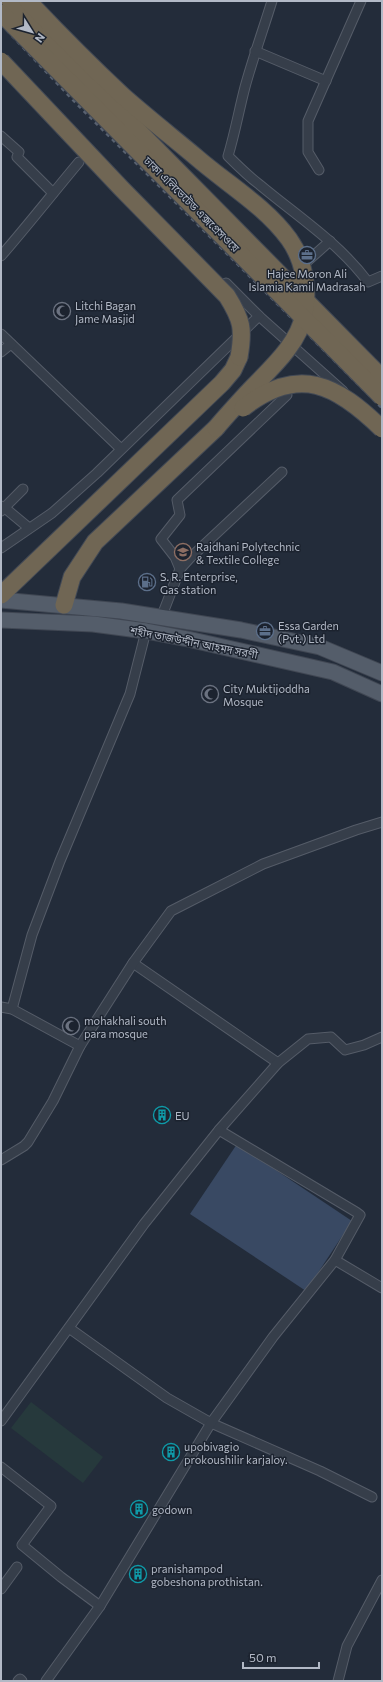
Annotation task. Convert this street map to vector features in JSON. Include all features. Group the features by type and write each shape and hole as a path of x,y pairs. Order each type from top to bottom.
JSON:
{"highway":[{"name":"ঢাকা এলিভেটেড এক্সপ্রেসওয়ে","path":"10,1 382,378"},
{"path":"28,1 58,33 125,98 268,215 296,251 300,262 305,287 304,316 299,328 283,354 216,428 95,542 72,578 64,605"},
{"name":"ঢাকা এলিভেটেড এক্সপ্রেসওয়ে","path":"1,13 382,397"},
{"path":"1,61 227,296 238,314 242,338 239,357 233,370 222,383 1,595"},
{"path":"216,428 252,400 274,389 294,384 317,386 337,393 361,409 382,430"}],"main road":[{"name":"শহীদ তাজউদ্দীন আহমদ সরণী","path":"1,600 121,611 241,630 320,647 382,672"},
{"name":"শহীদ তাজউদ্দীন আহমদ সরণী","path":"1,620 94,624 146,631 226,647 333,672 382,694"}],"street":[{"path":"7,1 79,75 170,160 253,241 382,386"},
{"path":"272,1 255,51 235,136 228,156 258,184 330,241 354,263 368,282 382,276"},
{"path":"319,170 308,152 308,121 361,1"},
{"path":"255,51 326,81"},
{"path":"27,87 259,316 328,377 382,430"},
{"path":"1,136 19,152 17,157 53,193"},
{"path":"1,256 32,222 53,193 79,162"},
{"path":"302,266 330,241"},
{"path":"1,548 52,513 97,473 201,374 259,316"},
{"path":"1,334 121,449"},
{"path":"1,352 11,344"},
{"path":"180,569 175,557 161,539 180,515 177,500 286,395"},
{"path":"161,618 180,569 282,472"},
{"path":"23,489 2,508 29,528"},
{"path":"12,1009 32,935 60,861 130,694 146,631"},
{"path":"1,1160 28,1142 53,1102 80,1046 133,963 171,911 263,864 382,822"},
{"path":"133,963 278,1063"},
{"path":"1,1007 12,1009 80,1046"},
{"path":"3,1415 69,1328 144,1224 219,1130 278,1063 308,1039 331,1037 346,1050 364,1045 382,1037"},
{"path":"46,1681 100,1606 211,1423 273,1337 335,1260 360,1215 219,1130"},
{"path":"335,1260 382,1288"},
{"path":"69,1328 167,1398 211,1423 320,1471 372,1497"},
{"path":"1,1467 51,1506 22,1545 100,1606"},
{"path":"1,1589 17,1567"},
{"path":"338,1681 347,1646 382,1580"},
{"path":"18,1681 20,1679 22,1681"}],"shaded area":[{"path":"31,1402 103,1457 83,1483 11,1428"}],"water":[{"path":"237,1144 352,1221 306,1291 190,1214"}],"tram line":[{"path":"1,11 382,395"}],"railway":[{"path":"1,24 76,103 382,408"}],"place":[{"name":"Hajee Moron Ali Islamia Kamil Madrasah","path":"307,255"},
{"name":"Litchi Bagan Jame Masjid","path":"62,311"},
{"name":"Rajdhani Polytechnic & Textile College","path":"183,552"},
{"name":"S. R. Enterprise, Gas station","path":"147,582"},
{"name":"Essa Garden (Pvt.) Ltd","path":"265,631"},
{"name":"City Muktijoddha Mosque","path":"210,694"},
{"name":"mohakhali south para mosque","path":"71,1026"},
{"name":"EU","path":"162,1115"},
{"name":"upobivagio prokoushilir karjaloy.","path":"171,1452"},
{"name":"godown","path":"139,1509"},
{"name":"pranishampod gobeshona prothistan.","path":"138,1574"}]}
